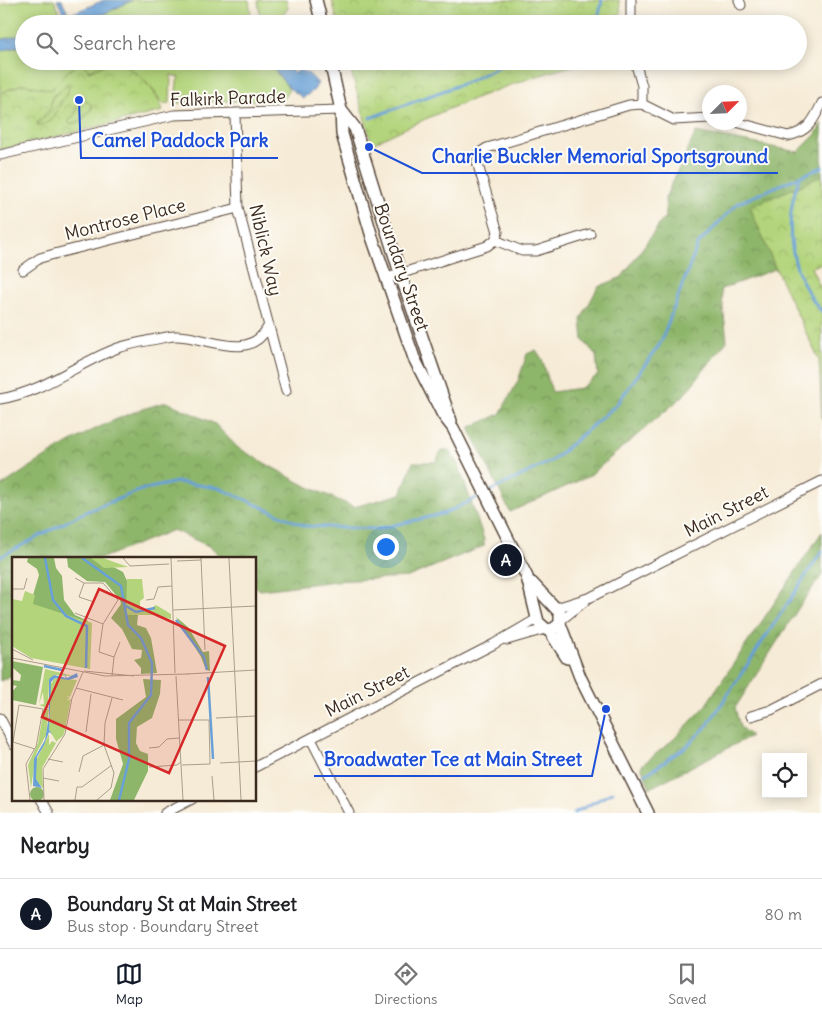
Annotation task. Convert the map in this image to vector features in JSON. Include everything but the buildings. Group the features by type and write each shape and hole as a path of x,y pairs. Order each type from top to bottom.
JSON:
{"street":[{"path":"316,0 320,15"},
{"path":"630,15 631,0"},
{"name":"Boundary Street","path":"332,70 341,110 342,134 347,154 372,237 414,358 443,415 453,428 527,577 540,625 554,626"},
{"path":"638,70 642,86 642,104"},
{"path":"747,125 788,136 795,134 811,124 822,103"},
{"path":"387,278 487,246 495,240 498,232 477,162 479,153 487,148 629,105 642,104 674,120 702,118"},
{"name":"Boundary Street","path":"341,110 355,128 400,274 453,428"},
{"name":"Falkirk Parade","path":"0,155 174,115 341,110"},
{"name":"Niblick Way","path":"235,114 238,208 286,391"},
{"name":"Montrose Place","path":"23,270 40,258 238,208"},
{"path":"495,240 522,251 536,251 590,234"},
{"path":"0,399 35,390 118,348 181,335 224,347 250,344 262,338 268,327"},
{"name":"Main Street","path":"494,644 554,626 591,597 822,481"},
{"name":"Boundary Street","path":"527,577 560,613 554,626"},
{"name":"Main Street","path":"554,607 591,597"},
{"path":"538,617 544,607 554,607"},
{"name":"Main Street","path":"256,766 494,644 538,617"},
{"name":"Boundary Street","path":"554,626 648,813"},
{"path":"751,716 771,710 822,684"},
{"path":"0,718 12,741"},
{"path":"311,739 349,813"},
{"path":"42,800 48,813"},
{"path":"165,813 190,800"}],"green space":[{"path":"22,0 54,0 61,15 15,15 15,36 0,40 0,5"},
{"path":"133,0 249,0 251,15 102,15"},
{"path":"258,0 286,0 288,8 283,15 260,15"},
{"path":"332,0 619,0 621,15 336,15"},
{"path":"15,47 15,70 91,70 74,82 0,123 0,51"},
{"path":"70,70 132,70 151,88 163,111 0,150 0,93 23,84 51,90"},
{"path":"131,70 274,70 289,88 284,99 175,103 179,77 171,75 170,103 163,104 153,90"},
{"path":"351,70 557,70 479,96 372,144"},
{"path":"69,84 68,92 53,118 47,123 38,126 37,123 50,109 52,97"},
{"path":"81,95 91,105 92,109 81,121 70,124 68,122 75,114 78,96"},
{"path":"822,123 822,217 811,268 822,291 790,285 775,269 721,289 727,341 683,396 589,476 510,512 469,428 500,414 518,381 527,354 536,350 542,359 552,392 581,388 598,375 596,355 583,340 581,319 598,287 622,277 666,215 665,198 696,132 798,152 816,134"},
{"path":"822,176 822,263 811,268 822,291 822,420 819,360 776,269 750,207"},
{"path":"167,402 215,424 238,448 302,484 354,507 401,494 413,462 436,462 441,451 448,450 458,464 484,539 484,546 408,577 336,581 260,590 256,587 256,557 222,557 211,547 173,530 105,557 12,557 12,675 0,681 0,487 80,437 101,426"},
{"path":"822,532 822,575 801,604 735,708 740,727 751,736 650,788 641,766 674,739 703,709"}],"water":[{"path":"57,0 62,0 68,13 71,14 104,0 133,0 102,15 64,15"},
{"path":"15,36 15,47 0,51 0,40"},
{"path":"274,70 290,70 294,73 300,70 309,74 318,83 314,90 303,98 289,88"}],"waterway":[{"path":"599,15 602,0"},
{"path":"370,118 467,82 492,70"},
{"path":"0,557 85,512 141,490 177,482 219,488 305,526 377,529 446,513 553,460 616,405 660,344 698,244 738,203 822,167"},
{"path":"800,176 794,193 791,211 792,247 802,281 822,312"},
{"path":"645,775 687,746 707,726 822,551"},
{"path":"574,813 613,792"}],"place":[{"name":"Camel Paddock Park","path":"79,100"},
{"name":"Charlie Buckler Memorial Sportsground","path":"369,147"},
{"name":"Boundary St at Main Street","path":"506,560"},
{"name":"Broadwater Tce at Main Street","path":"606,709"}]}
